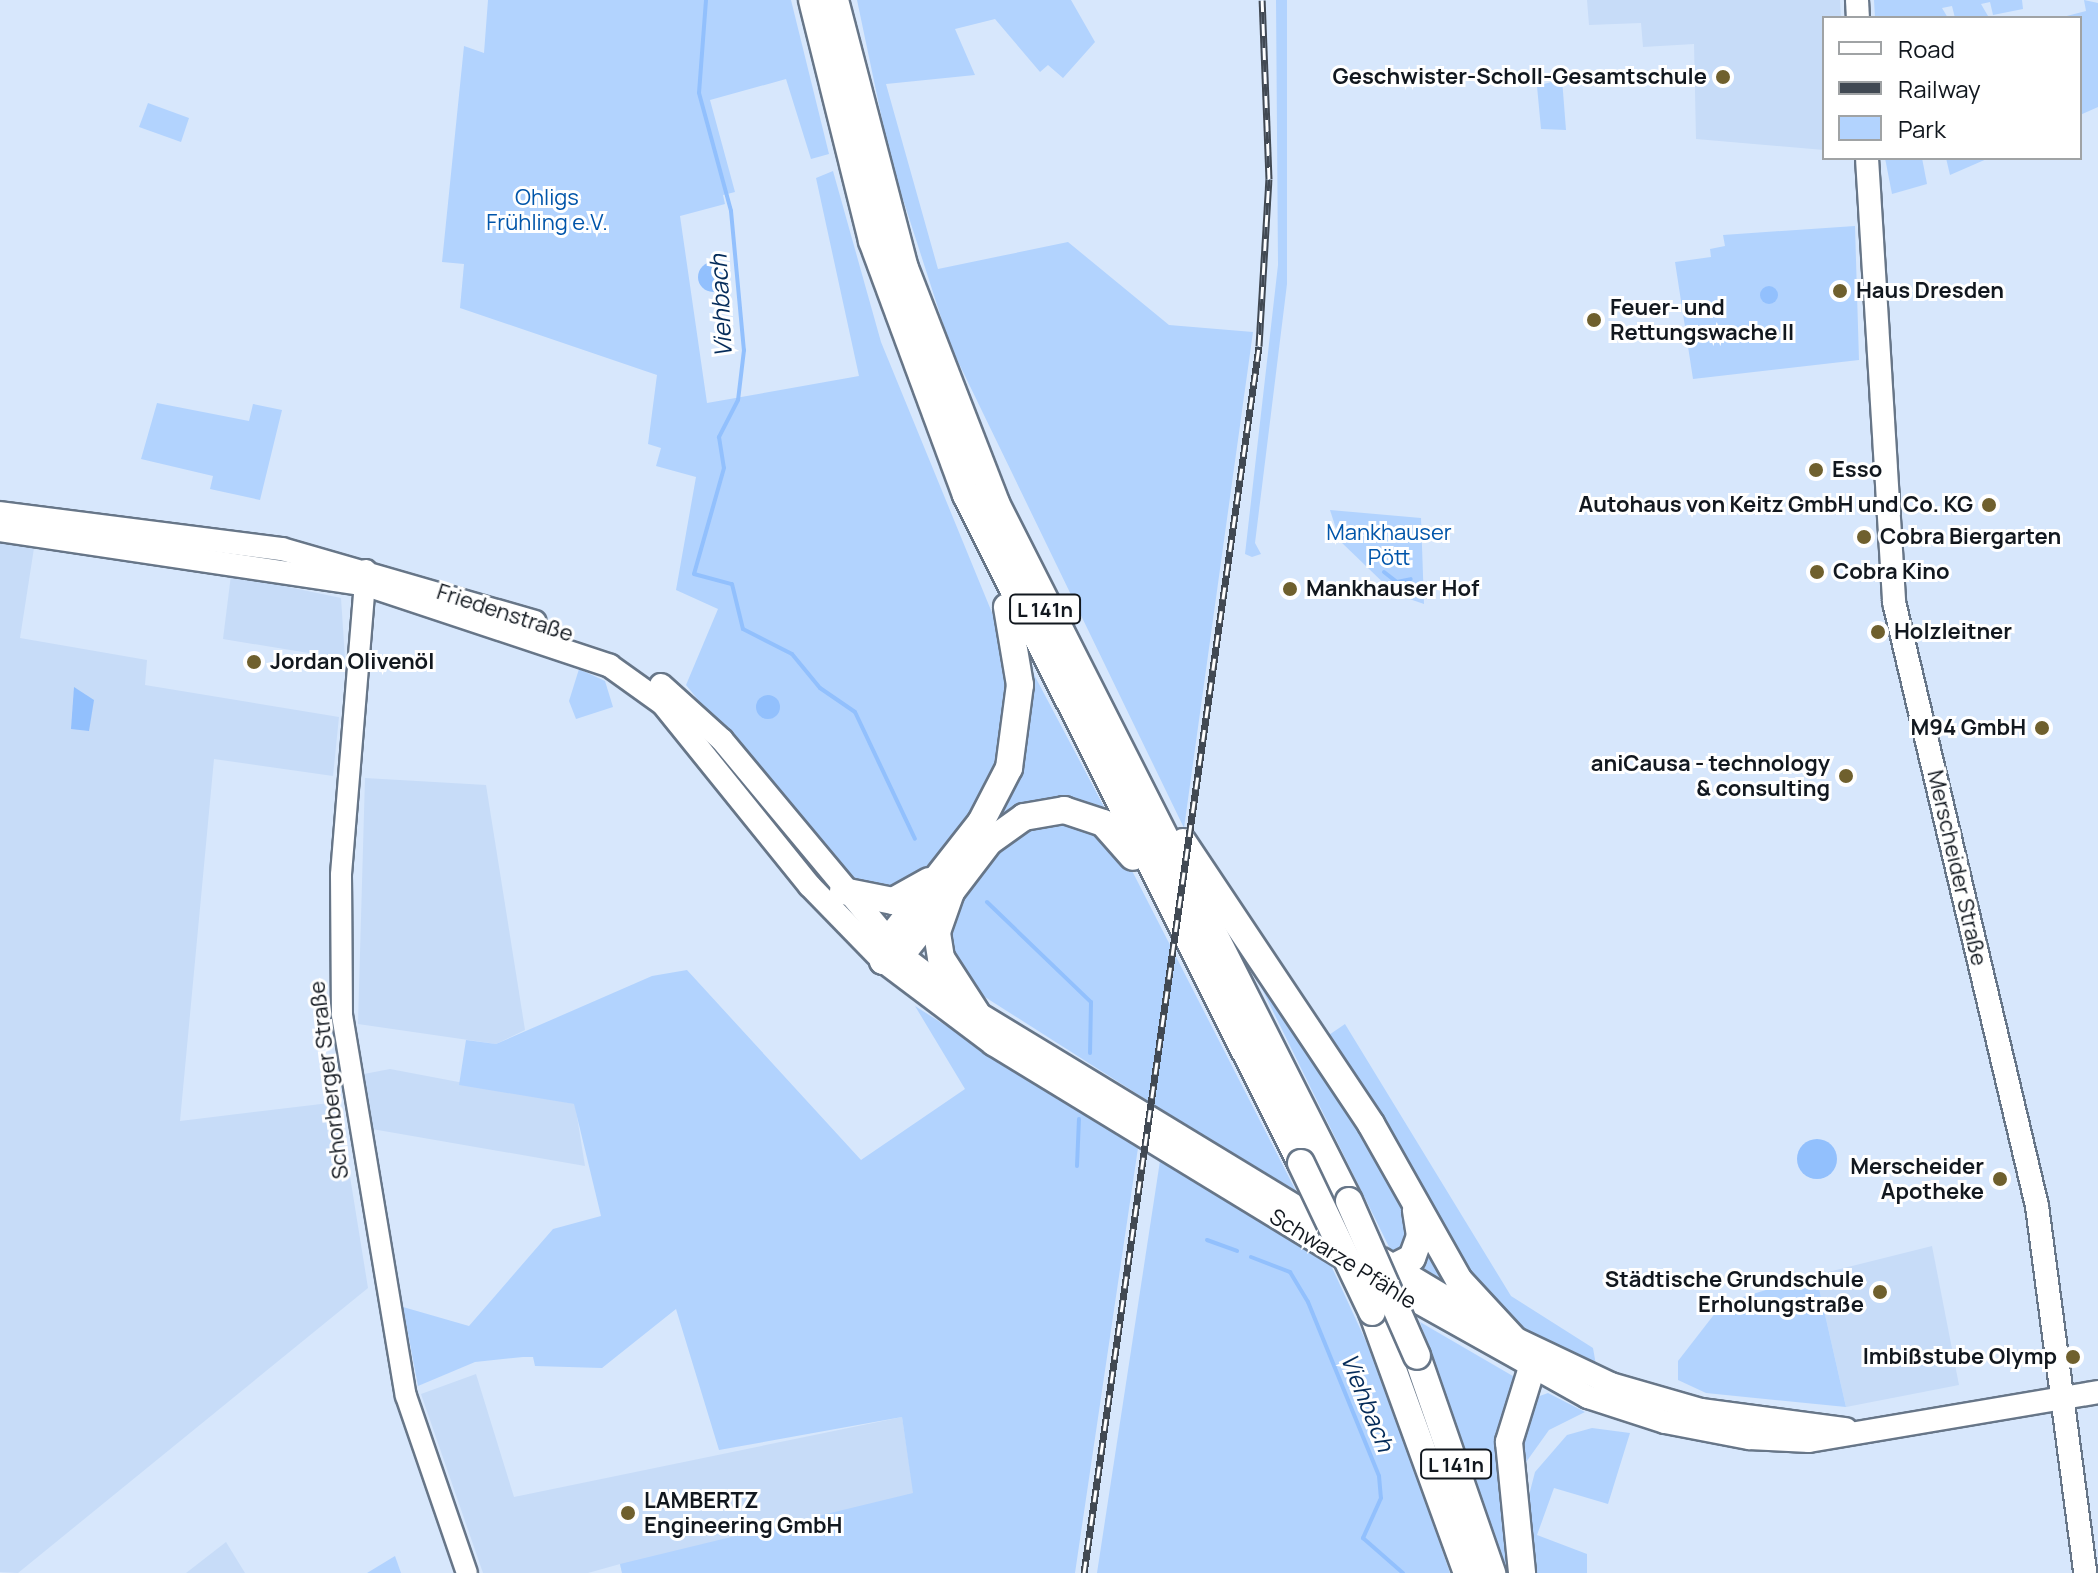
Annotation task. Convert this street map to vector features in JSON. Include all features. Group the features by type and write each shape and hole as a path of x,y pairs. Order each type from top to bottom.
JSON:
{"highway":[{"name":"L 141n","path":"812,0 929,406 997,565 1170,901 1372,1312 1467,1573"},
{"name":"L 141n","path":"835,0 860,158 965,432 1150,814 1349,1201 1417,1356 1492,1573"},
{"path":"890,952 999,792 1018,737 1019,665 997,565"},
{"path":"890,952 951,892 1005,828 1032,813 1064,810 1110,829 1170,901"},
{"path":"1150,814 1181,839 1413,1194 1465,1289 1530,1351 1535,1372 1509,1442 1522,1573"},
{"path":"843,891 897,900 952,860"},
{"path":"951,892 938,948 976,1012"},
{"path":"1355,1265 1397,1268 1418,1245 1413,1194"}],"main road":[{"name":"Merscheider Straße","path":"1867,160 1894,602 2037,1206 2085,1573"},
{"name":"Friedenstraße","path":"0,513 234,540 578,636 638,667 722,740 890,952"},
{"name":"Friedenstraße","path":"0,530 366,576 574,650 634,681 663,704 810,886 890,952"},
{"name":"Schwarze Pfähle","path":"890,952 993,1044 1535,1372 1626,1411 1696,1430 1809,1441 1848,1429 2063,1394 2098,1392"},
{"name":"Schwarze Pfähle","path":"890,952 976,1012 1512,1337 1660,1401 1848,1429"}],"street":[{"name":"Schorberger Straße","path":"366,576 341,875 342,1015 406,1396 467,1573"}],"shaded area":[{"path":"1587,0 1840,0 1841,16 1822,16 1822,150 1696,139 1694,44 1643,47 1641,23 1589,25"},
{"path":"713,262 724,266 728,277 724,288 713,292 702,288 698,277 702,266"},
{"path":"1765,286 1773,286 1778,295 1776,302 1765,304 1760,299 1760,291"},
{"path":"0,542 34,548 20,638 147,660 145,685 339,717 333,776 214,759 180,1121 338,1102 368,1288 18,1573 0,1572"},
{"path":"231,575 341,598 345,659 223,639"},
{"path":"74,687 94,700 89,731 71,729"},
{"path":"768,695 776,699 780,707 776,715 768,719 760,715 756,707 760,699"},
{"path":"365,778 486,785 525,1030 496,1044 358,1024"},
{"path":"390,1069 575,1104 585,1166 372,1129 364,1074"},
{"path":"1817,1139 1831,1145 1837,1159 1831,1173 1817,1179 1803,1173 1797,1159 1803,1145"},
{"path":"1932,1246 1959,1385 1846,1407 1816,1275"},
{"path":"476,1374 514,1497 902,1417 926,1573 622,1573 620,1564 588,1573 483,1573 421,1394"},
{"path":"226,1542 245,1573 186,1573"}],"green space":[{"name":"Ohligs Frühling e.V.","path":"488,0 791,0 829,154 811,159 786,79 710,100 735,192 723,195 725,204 680,216 707,403 859,376 816,178 833,171 881,342 1004,642 1010,686 996,776 947,853 905,891 845,881 686,685 718,609 676,590 696,477 656,466 661,448 648,444 657,375 460,308 464,264 442,262 464,46 484,53"},
{"path":"857,0 1071,0 1095,42 1063,78 1048,65 1040,72 995,19 955,29 975,75 886,84 938,269 1068,242 1169,325 1253,332 1184,828 950,345 891,162"},
{"path":"1276,0 1287,0 1287,284 1255,543 1261,554 1252,557 1245,554 1278,265"},
{"path":"1874,0 2022,0 2023,9 1993,15 1990,2 1981,4 1988,16 1954,16 1952,6 1942,8 1947,16 1875,16"},
{"path":"2084,0 2098,3 2098,107 2082,114 2082,16 2067,16 2086,11"},
{"path":"1562,79 1566,130 1541,129 1537,86"},
{"path":"148,103 189,118 181,142 139,127"},
{"path":"1885,160 1922,160 1927,184 1892,194"},
{"path":"1946,160 1984,160 1950,175"},
{"path":"1855,226 1859,360 1693,379 1675,262 1711,257 1710,249 1725,246 1723,235"},
{"path":"157,403 249,421 253,404 282,410 260,500 210,489 213,476 141,459"},
{"name":"Mankhauser Pött","path":"1330,510 1421,518 1424,604 1395,594 1340,541"},
{"path":"1021,650 1112,822 1076,807 984,829"},
{"path":"579,669 605,681 613,707 576,719 569,701"},
{"path":"1048,821 1098,834 1126,859 1299,1197 977,992 951,966 946,914 999,845"},
{"path":"1232,928 1410,1211 1411,1242 1394,1257"},
{"path":"687,970 861,1160 965,1089 915,1006 1138,1148 1075,1573 622,1573 620,1564 913,1493 902,1417 719,1450 676,1309 602,1368 535,1366 533,1357 523,1357 475,1362 418,1386 403,1307 469,1326 553,1229 601,1216 574,1104 459,1085 466,1040 496,1044 652,976"},
{"path":"1345,1024 1511,1296 1593,1348 1596,1365 1548,1349 1497,1316 1474,1289 1323,1039"},
{"path":"1160,1161 1329,1261 1381,1374 1450,1573 1097,1573"},
{"path":"1426,1232 1464,1300 1415,1271"},
{"path":"1816,1275 1846,1407 1706,1393 1678,1380 1678,1361 1723,1303"},
{"path":"1420,1322 1518,1379 1516,1573 1507,1573"},
{"path":"1548,1393 1585,1412 1549,1430 1519,1472 1518,1439 1534,1398"},
{"path":"1592,1428 1630,1433 1608,1504 1554,1488 1537,1535 1587,1554 1587,1573 1535,1573 1527,1503 1535,1472 1567,1435"},
{"path":"395,1556 401,1573 367,1573"}],"waterway":[{"name":"Viehbach","path":"706,0 699,93 731,211 744,350 738,400 719,437 724,468 694,574 732,584 743,629 792,654 820,688 855,712 915,839"},
{"path":"1384,572 1397,582 1411,579"},
{"name":"Viehbach","path":"987,902 1091,1002 1090,1053"},
{"name":"Viehbach","path":"1077,1166 1079,1119"},
{"name":"Viehbach","path":"1207,1240 1237,1251"},
{"name":"Viehbach","path":"1251,1257 1290,1272 1308,1302 1379,1476 1381,1498 1363,1538 1403,1573"}],"railway":[{"path":"1084,1573 1259,346 1269,179 1262,0"}],"place":[{"name":"Geschwister-Scholl-Gesamtschule","path":"1723,77"},
{"name":"Haus Dresden","path":"1840,291"},
{"name":"Feuer- und Rettungswache II","path":"1594,320"},
{"name":"Esso","path":"1816,470"},
{"name":"Autohaus von Keitz GmbH und Co. KG","path":"1989,505"},
{"name":"Cobra Biergarten","path":"1864,537"},
{"name":"Cobra Kino","path":"1817,572"},
{"name":"Mankhauser Hof","path":"1290,589"},
{"name":"Holzleitner","path":"1878,632"},
{"name":"Jordan Olivenöl","path":"254,662"},
{"name":"M94 GmbH","path":"2042,728"},
{"name":"aniCausa - technology & consulting","path":"1846,776"},
{"name":"Merscheider Apotheke","path":"2000,1179"},
{"name":"Städtische Grundschule Erholungstraße","path":"1880,1292"},
{"name":"Imbißstube Olymp","path":"2073,1357"},
{"name":"LAMBERTZ Engineering GmbH","path":"628,1513"}]}
